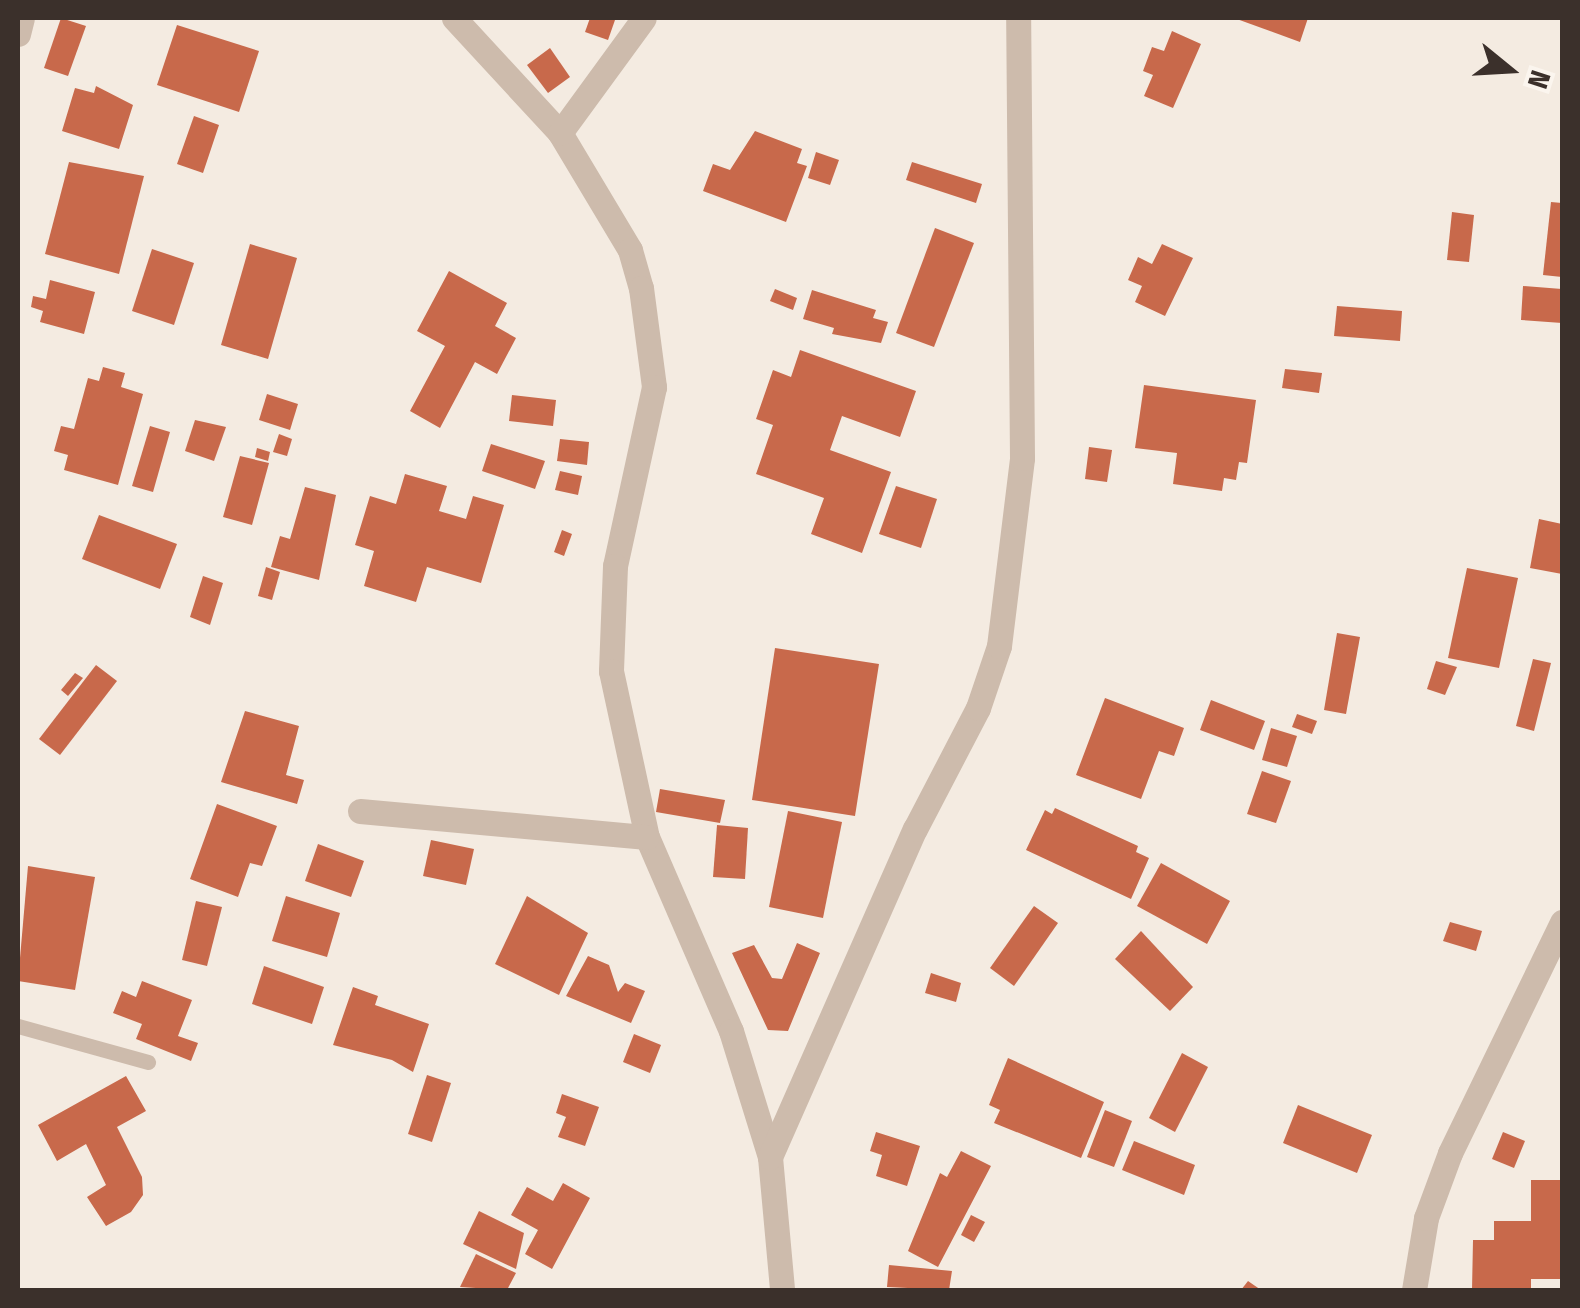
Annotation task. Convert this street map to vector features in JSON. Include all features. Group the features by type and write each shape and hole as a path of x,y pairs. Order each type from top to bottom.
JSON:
{"street":[{"path":"18,34 22,18"},
{"path":"454,18 560,133 630,250 653,350 654,387 610,614 611,671 648,837 731,1031 770,1157 782,1290"},
{"path":"560,133 644,18"},
{"path":"770,1157 915,830 978,708 998,646 1022,458 1018,18"},
{"path":"360,810 648,837"},
{"path":"1414,1290 1426,1218 1450,1154 1562,922"}],"lane":[{"path":"18,1026 148,1062"}],"building":[{"path":"61,18 86,26 68,76 44,68"},
{"path":"590,18 615,20 608,40 585,32"},
{"path":"1234,18 1308,18 1300,42"},
{"path":"177,25 259,51 239,112 157,85"},
{"path":"1172,31 1201,44 1173,108 1144,96 1153,75 1143,71 1152,47 1164,51"},
{"path":"550,48 570,77 548,93 527,65"},
{"path":"96,86 133,105 119,149 62,131 75,88 94,93"},
{"path":"194,116 219,125 203,173 177,164"},
{"path":"755,131 802,149 797,163 807,166 786,222 703,191 713,164 730,170"},
{"path":"816,152 839,160 830,185 808,178"},
{"path":"69,162 144,176 119,274 45,254"},
{"path":"912,162 982,184 976,203 906,180"},
{"path":"1551,202 1562,203 1562,277 1543,275"},
{"path":"1452,212 1474,215 1469,262 1447,260"},
{"path":"935,228 974,243 934,347 896,333"},
{"path":"250,244 297,258 268,359 221,345"},
{"path":"1162,244 1193,258 1165,316 1135,302 1142,286 1128,280 1138,257 1152,264"},
{"path":"152,249 194,263 174,325 132,311"},
{"path":"449,271 507,303 495,326 516,338 497,374 475,362 440,428 410,411 445,346 417,331"},
{"path":"50,280 95,292 84,334 40,322 43,311 31,307 33,296 46,299"},
{"path":"1523,286 1562,289 1562,323 1521,320"},
{"path":"775,289 797,298 793,310 770,301"},
{"path":"812,290 876,310 873,318 888,322 881,343 832,334 834,328 803,319"},
{"path":"1337,306 1402,311 1400,341 1334,336"},
{"path":"800,350 916,391 900,437 842,416 830,450 891,472 862,553 811,534 824,498 756,474 773,425 756,419 773,370 791,377"},
{"path":"103,367 125,373 121,387 143,394 118,485 64,470 68,455 54,451 61,426 74,429 88,378 99,381"},
{"path":"1285,369 1322,373 1319,393 1282,388"},
{"path":"1144,385 1256,400 1247,463 1239,462 1236,480 1224,478 1222,491 1173,484 1177,453 1135,448"},
{"path":"267,394 298,404 290,430 259,420"},
{"path":"512,395 556,400 553,426 509,421"},
{"path":"195,420 226,427 214,461 185,451"},
{"path":"150,426 170,432 153,492 132,486"},
{"path":"279,434 292,439 287,456 273,452"},
{"path":"560,439 589,442 587,465 557,461"},
{"path":"491,444 545,461 535,489 482,471"},
{"path":"1089,447 1112,450 1107,482 1085,479"},
{"path":"257,448 270,452 268,461 255,457"},
{"path":"240,456 269,463 252,525 223,517"},
{"path":"560,471 582,476 578,495 555,490"},
{"path":"405,474 447,486 439,511 466,519 473,496 504,505 481,583 427,567 416,602 364,586 374,551 355,545 370,496 396,504"},
{"path":"896,486 937,499 921,548 879,534"},
{"path":"305,487 336,495 319,580 271,567 280,536 290,539"},
{"path":"99,515 177,544 160,589 82,559"},
{"path":"1539,519 1562,524 1562,574 1530,568"},
{"path":"562,530 572,534 564,556 554,552"},
{"path":"266,567 280,572 272,600 258,596"},
{"path":"1467,568 1518,578 1499,668 1448,658"},
{"path":"203,576 223,583 210,625 190,617"},
{"path":"1337,633 1360,637 1346,714 1324,710"},
{"path":"775,648 879,664 855,816 752,800"},
{"path":"1533,659 1551,663 1534,731 1516,726"},
{"path":"1436,661 1457,667 1445,695 1427,689"},
{"path":"96,665 117,681 60,755 39,739"},
{"path":"75,673 83,678 68,696 61,690"},
{"path":"1105,698 1184,728 1174,756 1159,751 1141,799 1076,775"},
{"path":"1211,700 1265,721 1254,750 1200,730"},
{"path":"245,711 299,726 286,775 304,780 297,804 221,782"},
{"path":"1297,714 1317,721 1312,734 1292,727"},
{"path":"1271,728 1297,736 1287,767 1262,760"},
{"path":"1262,771 1291,781 1276,823 1247,814"},
{"path":"660,789 725,800 720,823 656,812"},
{"path":"217,804 277,826 262,866 250,863 238,897 190,879"},
{"path":"1055,808 1138,846 1136,852 1149,858 1131,899 1026,850 1045,810 1052,814"},
{"path":"788,811 842,822 823,918 769,907"},
{"path":"717,825 748,828 745,879 713,877"},
{"path":"431,840 474,849 466,885 423,876"},
{"path":"318,844 364,861 351,897 305,881"},
{"path":"1161,863 1230,901 1207,944 1137,906"},
{"path":"28,866 95,877 75,990 18,981"},
{"path":"286,896 340,913 327,957 272,941"},
{"path":"527,896 588,933 559,995 495,964"},
{"path":"196,901 222,907 207,966 182,960"},
{"path":"1034,906 1058,923 1014,986 990,968"},
{"path":"1450,922 1482,931 1476,951 1443,941"},
{"path":"1141,931 1193,987 1170,1011 1115,959"},
{"path":"797,943 820,953 788,1031 768,1030 732,953 754,945 772,978 782,979"},
{"path":"588,956 609,965 618,992 625,983 645,991 631,1023 566,996"},
{"path":"264,966 324,987 312,1024 252,1004"},
{"path":"931,973 961,983 956,1002 925,993"},
{"path":"142,981 192,1000 178,1036 198,1043 191,1061 136,1039 142,1024 113,1013 122,991 136,997"},
{"path":"353,987 378,996 375,1005 429,1024 413,1072 392,1060 333,1045"},
{"path":"634,1034 661,1045 650,1073 623,1062"},
{"path":"1182,1053 1208,1067 1175,1132 1149,1118"},
{"path":"1008,1058 1104,1102 1081,1158 994,1123 1000,1110 989,1105"},
{"path":"427,1075 451,1083 432,1142 408,1134"},
{"path":"126,1076 146,1111 117,1127 142,1177 143,1195 131,1212 106,1226 87,1197 106,1185 86,1144 57,1161 38,1125"},
{"path":"562,1094 599,1107 585,1146 558,1137 566,1117 556,1113"},
{"path":"1298,1105 1372,1135 1357,1173 1283,1143"},
{"path":"1105,1110 1132,1121 1114,1167 1087,1157"},
{"path":"876,1132 920,1146 907,1186 876,1176 882,1155 870,1151"},
{"path":"1503,1132 1525,1141 1514,1168 1492,1159"},
{"path":"1134,1141 1195,1165 1184,1195 1122,1170"},
{"path":"961,1151 991,1166 938,1267 908,1251 940,1173 947,1177"},
{"path":"1531,1180 1562,1180 1562,1279 1531,1279 1531,1290 1472,1290 1473,1240 1494,1240 1494,1221 1531,1221"},
{"path":"563,1183 590,1198 552,1269 525,1254 538,1230 511,1215 527,1187 553,1201"},
{"path":"479,1211 524,1233 516,1269 463,1244"},
{"path":"971,1215 985,1222 974,1242 961,1235"},
{"path":"476,1254 516,1273 507,1290 460,1287"},
{"path":"889,1265 952,1271 949,1290 887,1287"},
{"path":"1248,1281 1261,1290 1241,1290"}]}
